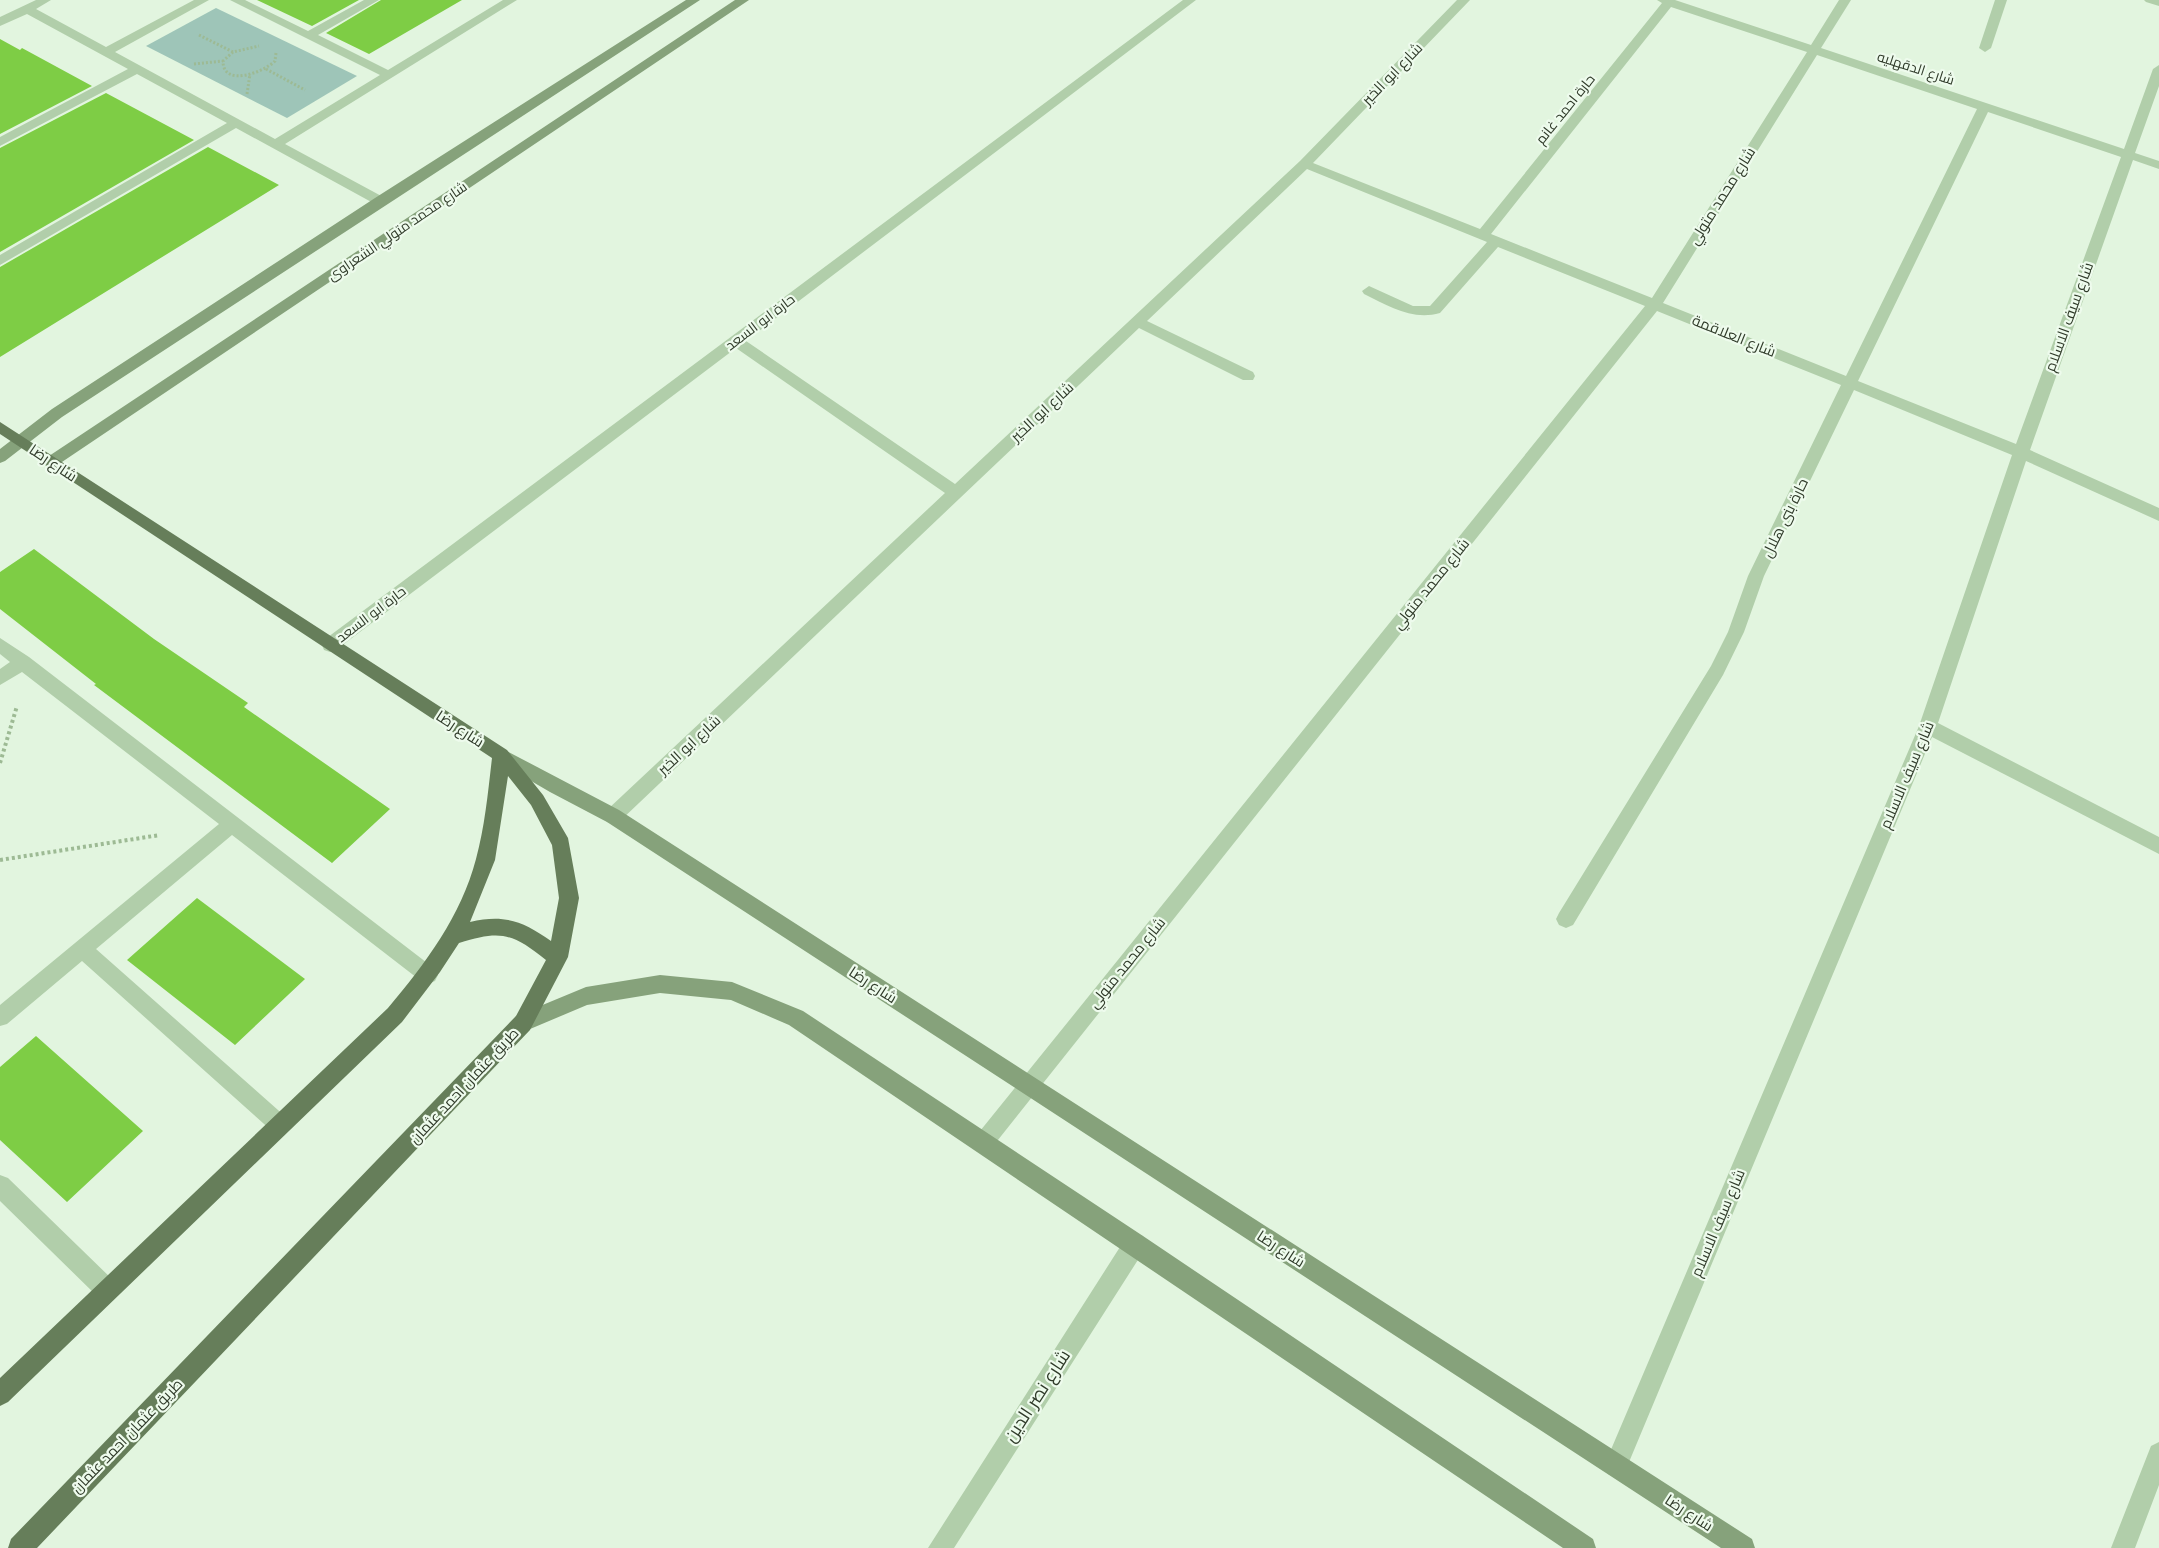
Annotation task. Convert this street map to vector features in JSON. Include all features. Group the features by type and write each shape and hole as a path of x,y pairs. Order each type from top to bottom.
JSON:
{"main road":[{"name":"شارع رضا","path":"0,427 501,755"},
{"path":"0,1394 395,1015 428,975 454,936 482,874 494,815 501,755"},
{"name":"طريق عثمان احمد عثمان","path":"20,1548 523,1023 558,957 569,898 561,844 537,800 501,755"},
{"path":"454,936 485,926 515,928 558,957"}],"street":[{"path":"0,22 45,0"},
{"path":"106,52 203,0"},
{"path":"236,0 388,75"},
{"path":"308,36 373,0"},
{"path":"276,144 511,0"},
{"path":"0,457 57,413 380,201 694,0"},
{"name":"شارع محمد متولي الشعراوى","path":"51,462 743,0"},
{"name":"حارة ابو السعد","path":"330,645 1190,0"},
{"name":"شارع ابو الخير","path":"613,816 1305,164 1464,0"},
{"name":"شارع محمد متولي","path":"983,1143 1655,304 1845,0"},
{"path":"1985,48 2001,0"},
{"path":"2150,0 2159,2"},
{"name":"شارع الدقهليه","path":"1666,1 2159,165"},
{"name":"حارة احمد غانم","path":"1369,291 1419,312 1435,310 1666,1"},
{"path":"27,9 380,201"},
{"path":"0,142 137,69"},
{"name":"شارع سيف الاسلام","path":"1616,1466 1928,726 2020,452 2159,69"},
{"name":"حارة بنى هلال","path":"1566,919 1717,670 1736,632 1756,576 1984,107"},
{"path":"0,261 236,123"},
{"name":"شارع العلاقمة","path":"1305,164 2020,452 2159,514"},
{"path":"1138,322 1248,376"},
{"path":"735,340 956,493"},
{"path":"0,645 428,975"},
{"path":"0,678 26,664"},
{"path":"1928,726 2159,846"},
{"name":"شارع رضا","path":"501,755 613,816 1743,1548"},
{"path":"0,1017 232,824"},
{"path":"83,948 280,1125"},
{"path":"523,1023 586,996 660,984 732,991 796,1018 1584,1548"},
{"path":"0,1186 107,1290"},
{"name":"شارع نصر الدين","path":"940,1548 1135,1244"},
{"path":"2123,1548 2159,1454"}],"path":[{"path":"264,46 244,48 233,52 224,61 224,70 242,75 266,69 277,56 271,49"},
{"path":"0,762 26,664"},
{"path":"0,860 162,835"}],"shaded area":[{"path":"216,8 357,76 287,118 146,46"}],"building":[{"path":"257,0 359,0 312,26"},
{"path":"381,0 462,0 369,54 326,33"},
{"path":"0,39 20,50 22,48 92,86 0,134"},
{"path":"106,93 194,140 0,252 0,148"},
{"path":"208,147 279,185 0,357 0,267"},
{"path":"34,549 154,639 248,703 244,707 390,809 332,863 94,685 96,684 0,609 0,572"},
{"path":"197,898 305,979 235,1045 127,960"},
{"path":"36,1036 143,1131 67,1202 0,1140 0,1067"}]}
